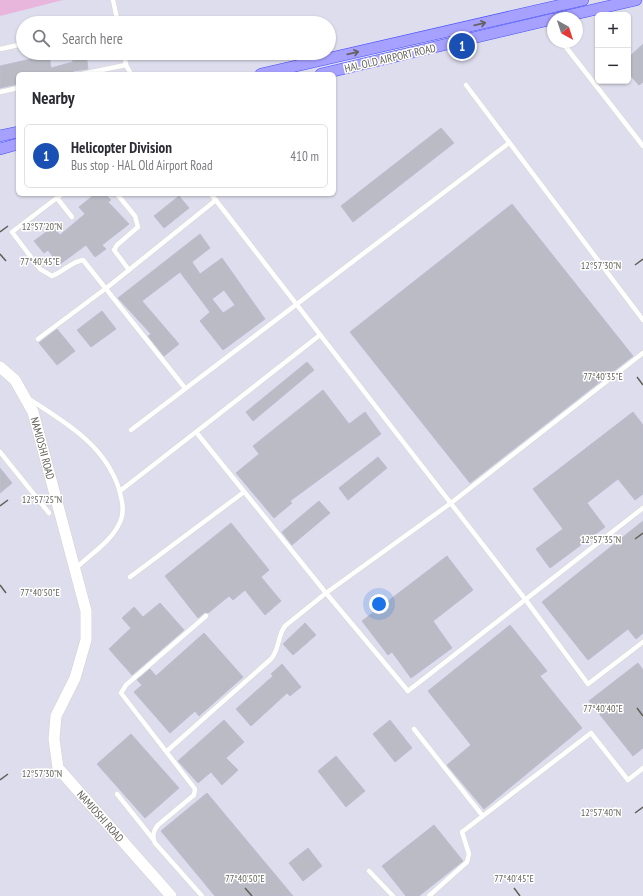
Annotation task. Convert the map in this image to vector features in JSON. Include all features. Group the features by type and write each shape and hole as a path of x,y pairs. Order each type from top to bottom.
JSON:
{"main road":[{"name":"HAL OLD AIRPORT ROAD","path":"328,72 552,11 583,0"},
{"path":"583,12 636,0"},
{"name":"HAL OLD AIRPORT ROAD","path":"336,58 552,11"},
{"name":"HAL OLD AIRPORT ROAD","path":"270,72 326,60"},
{"path":"0,136 16,132"},
{"path":"0,149 16,145"},
{"name":"NAMJOSHI ROAD","path":"0,367 15,380 26,397 33,412 86,611 86,640 75,678 56,716 54,739 58,768 172,896"}],"lane":[{"path":"113,0 116,16"},
{"path":"0,49 16,46"},
{"path":"567,48 643,146"},
{"path":"125,60 129,72"},
{"path":"92,72 126,65"},
{"path":"466,85 643,320"},
{"path":"0,92 16,88"},
{"path":"131,430 509,143"},
{"path":"60,196 12,232 40,269 52,276 60,273 77,261 83,260 107,288 185,388"},
{"path":"119,196 134,216 138,227 117,245 114,250 129,270"},
{"path":"213,196 525,599 588,684 642,645"},
{"path":"57,198 72,217"},
{"path":"38,339 107,288 216,200"},
{"path":"120,491 320,335"},
{"path":"166,751 271,659 277,652 280,633 285,626 326,593 451,503 643,353"},
{"path":"26,397 81,433 95,447 116,478 120,491 123,511 121,522 112,536 74,569"},
{"path":"196,432 326,593 408,691 643,508"},
{"path":"0,452 49,513"},
{"path":"130,577 244,492"},
{"path":"153,838 155,829 194,795 196,791 122,695 122,691 126,685 206,616"},
{"path":"414,729 482,815"},
{"path":"429,896 467,862 469,854 462,832 482,815 591,733 628,780 643,768"},
{"path":"117,794 153,838 155,843 202,896"},
{"path":"369,871 393,896"}],"shaded area":[{"path":"0,0 63,0 0,16"}],"building":[{"path":"643,44 643,82 639,85 631,76 631,55"},
{"path":"27,60 50,60 51,68 73,62 73,60 87,60 88,69 73,72 16,72 16,84 0,88 0,66"},
{"path":"441,128 454,143 353,222 341,206"},
{"path":"93,196 107,196 111,200 108,202 129,224 102,245 106,249 95,257 86,245 59,265 48,250 44,253 34,241 53,227 60,235 85,214 79,207"},
{"path":"179,196 189,208 164,228 154,216"},
{"path":"512,204 633,356 470,483 350,332"},
{"path":"200,234 210,248 192,262 200,274 222,258 265,319 223,350 200,321 210,312 180,272 142,301 179,344 164,356 148,336 151,334 118,298","holes":["224,290 235,305 223,313 212,299"]},
{"path":"102,311 116,329 91,347 77,330"},
{"path":"57,329 75,351 57,365 39,343"},
{"path":"307,362 314,370 253,421 246,412"},
{"path":"323,390 349,424 365,412 381,434 290,501 292,503 274,518 236,473 259,454 253,446"},
{"path":"633,412 643,425 643,494 635,500 618,479 587,503 605,527 550,568 536,549 563,529 533,489"},
{"path":"378,457 387,468 348,500 339,488"},
{"path":"0,468 12,483 0,493"},
{"path":"319,501 330,513 292,545 282,532"},
{"path":"643,521 643,633 636,639 628,629 588,660 542,602"},
{"path":"231,523 269,570 261,577 281,601 265,615 245,590 233,600 229,596 208,613 205,612 198,618 165,576"},
{"path":"447,556 473,590 433,621 452,648 411,678 392,652 388,655 362,621"},
{"path":"160,603 184,630 132,675 109,649 131,628 122,618 134,607 143,617"},
{"path":"305,623 316,635 293,655 283,644"},
{"path":"510,625 547,671 540,676 582,728 484,809 447,765 471,745 428,691"},
{"path":"204,633 243,677 199,716 195,711 170,733 134,692 142,685 137,680 150,669 156,676"},
{"path":"638,663 643,670 643,748 633,756 589,701"},
{"path":"282,664 301,687 290,696 287,693 251,726 236,709 273,676 271,674"},
{"path":"224,720 244,742 226,758 238,770 222,785 211,772 198,783 178,761"},
{"path":"390,720 412,748 395,762 373,734"},
{"path":"131,734 179,788 145,818 97,764"},
{"path":"336,756 365,791 346,807 318,771"},
{"path":"207,793 293,896 215,896 161,831"},
{"path":"434,825 463,861 419,896 406,896 382,866"},
{"path":"308,848 322,866 303,881 289,863"}],"place":[{"name":"Helicopter Division","path":"462,46"}]}
